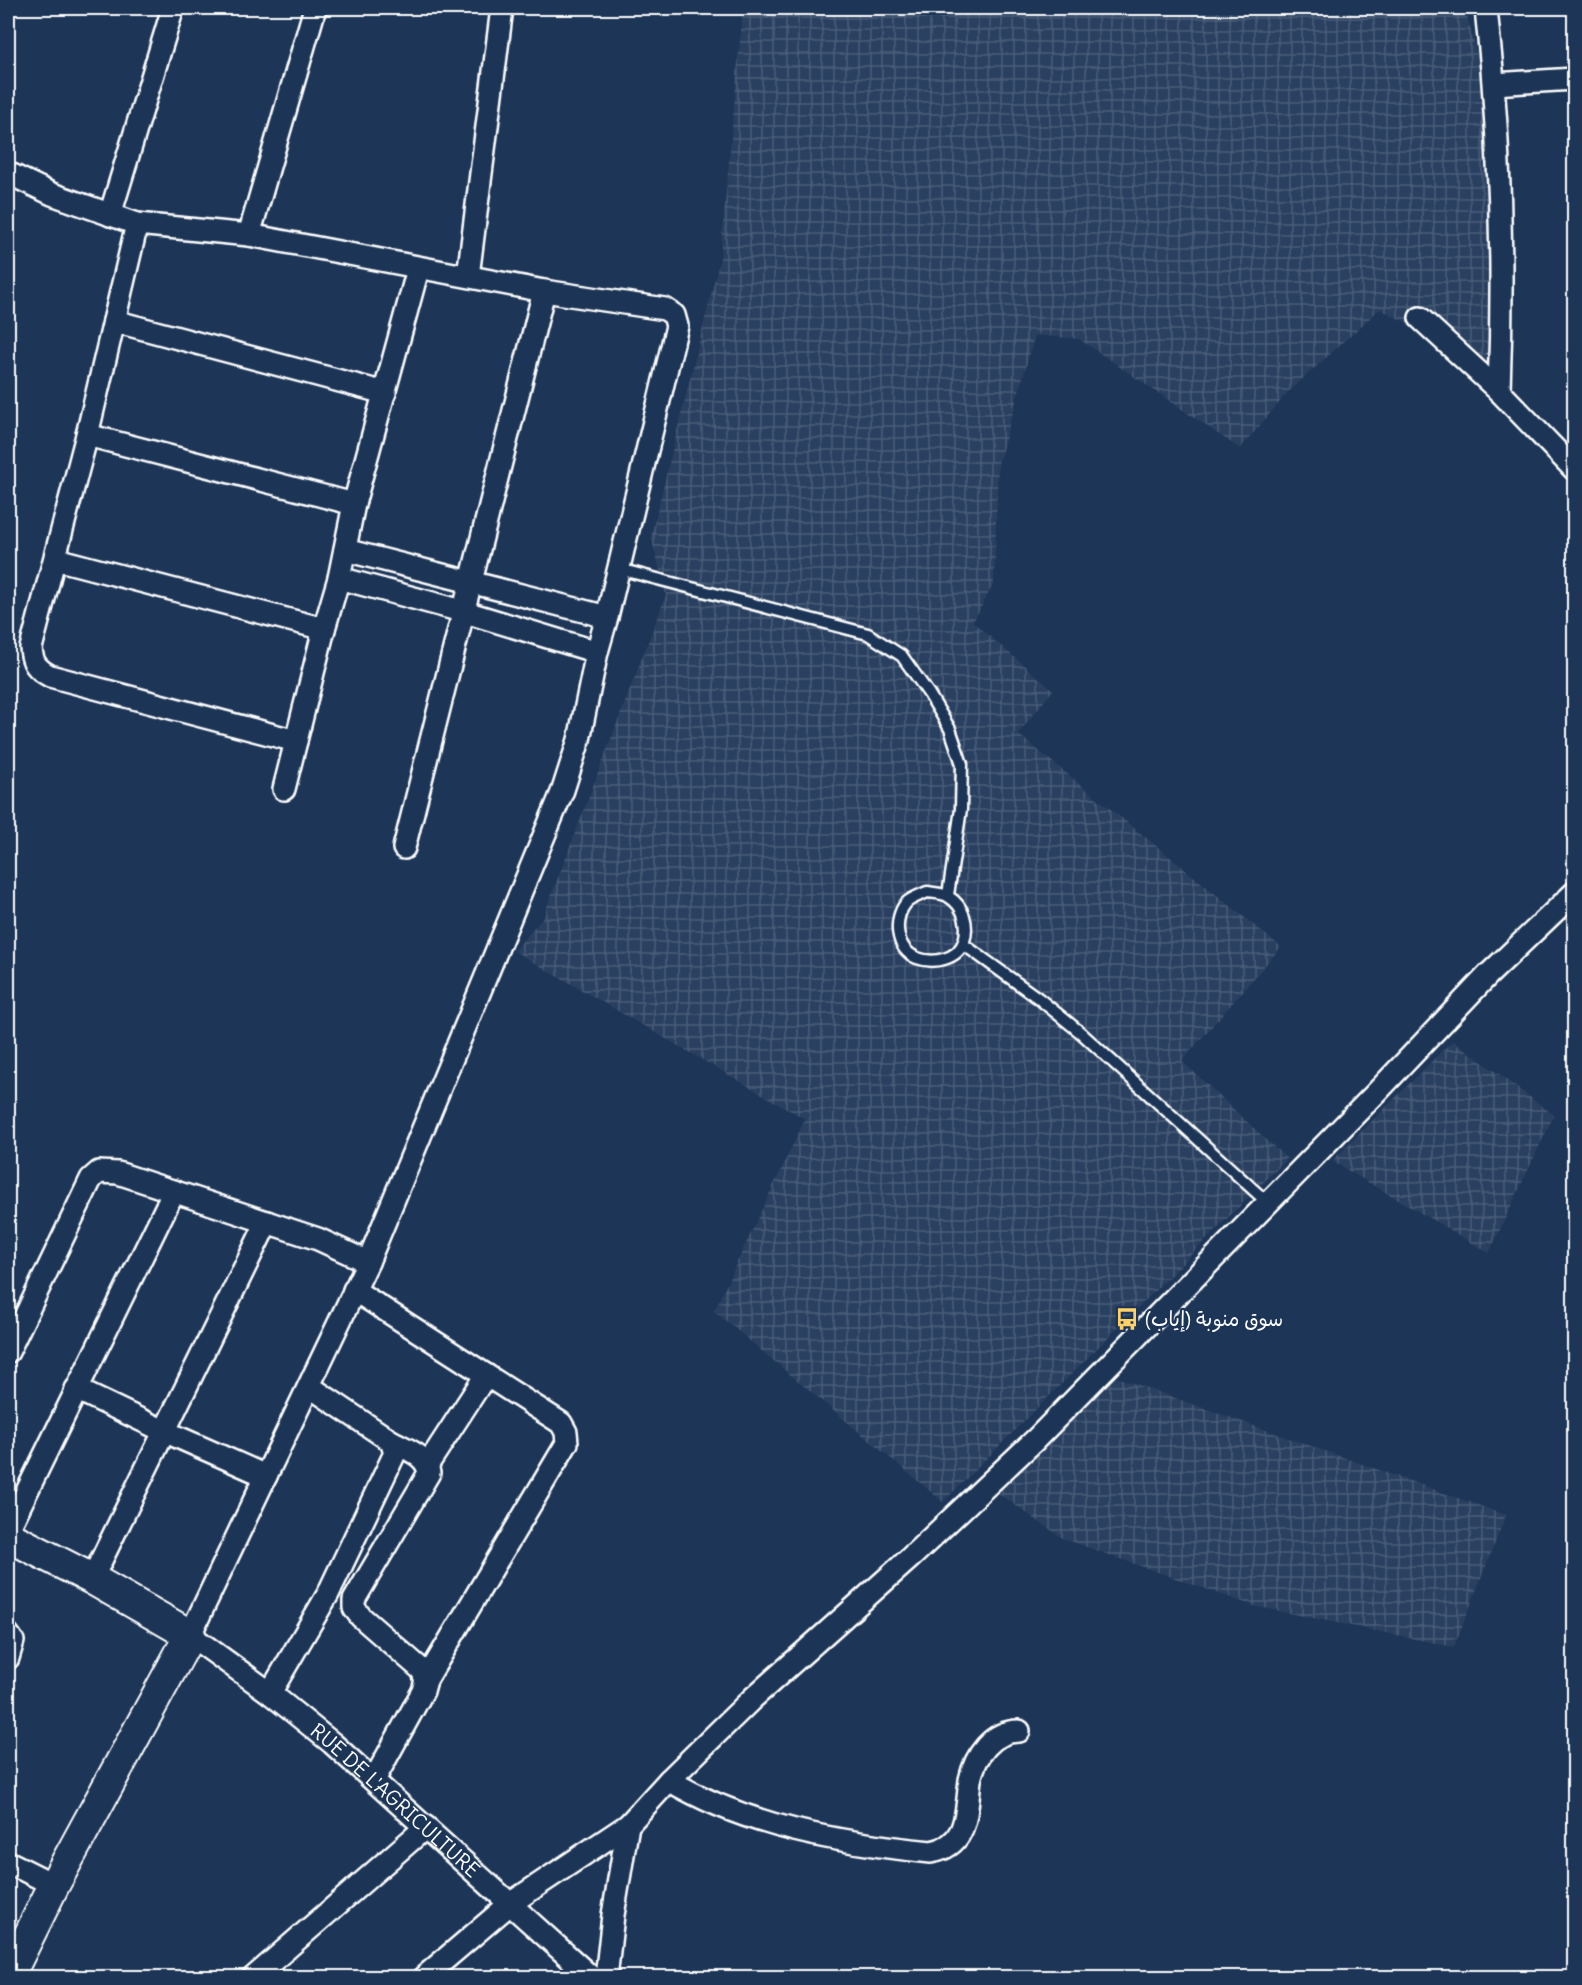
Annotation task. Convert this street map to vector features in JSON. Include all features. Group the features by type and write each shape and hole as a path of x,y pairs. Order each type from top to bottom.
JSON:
{"street":[{"path":"110,215 173,8"},
{"path":"249,235 315,8"},
{"path":"468,276 502,8"},
{"path":"1486,8 1494,84 1502,276 1499,391"},
{"path":"1494,84 1575,79"},
{"path":"8,173 52,194 137,224 249,235 418,269 664,309 674,315 677,326 597,652 579,740 563,790 368,1262 190,1635 54,1885 8,1977"},
{"path":"137,224 87,435 31,648 32,659 38,669 50,676 296,741"},
{"path":"284,789 339,578 354,504 418,269"},
{"path":"404,848 544,291"},
{"path":"1420,318 1499,391 1575,469"},
{"path":"114,321 385,393"},
{"path":"87,435 354,504"},
{"path":"345,550 607,617"},
{"path":"56,559 324,629"},
{"path":"339,578 462,611 597,652"},
{"path":"423,1977 511,1904 628,1825 669,1780 753,1698 910,1558 1035,1440 1488,975 1575,893"},
{"path":"8,1352 94,1175 99,1172 112,1172 318,1239 368,1262"},
{"path":"8,1530 174,1191"},
{"path":"92,1579 267,1222"},
{"path":"354,1290 561,1423 567,1432 567,1443 426,1680 423,1691 374,1780"},
{"path":"428,1464 486,1375"},
{"path":"309,1386 391,1441 423,1458 428,1464 429,1473 354,1600 354,1608"},
{"path":"76,1389 266,1476"},
{"path":"270,1693 328,1594 392,1462 395,1452 391,1441"},
{"path":"8,1536 92,1579 190,1635"},
{"path":"328,1594 354,1608 422,1670 426,1680"},
{"path":"8,1634 14,1641 8,1658"},
{"name":"RUE DE L'AGRICULTURE","path":"190,1635 270,1693 374,1780 592,1977"},
{"path":"669,1780 719,1807 801,1831 852,1843 931,1852 950,1845 962,1829 966,1817 971,1778 984,1749 1000,1734 1019,1731"},
{"path":"606,1977 613,1915 628,1825"},
{"path":"253,1977 426,1827"},
{"path":"8,1862 54,1885"}],"lane":[{"path":"618,569 868,634 902,656 950,729 962,764 962,809 948,896"},
{"path":"927,892 948,896 963,911 966,932 963,944 953,956 937,961 915,957 900,942 897,921 907,901 927,892"},
{"path":"963,944 1038,998 1080,1032 1268,1203"}],"shaded area":[{"path":"743,8 1465,8 1484,83 1491,365 1380,309 1290,390 1240,449 1079,339 1035,335 998,464 994,583 973,622 1053,690 1018,734 1281,947 1182,1061 1287,1159 943,1502 714,1311 805,1119 514,951 543,917 666,595 651,536 720,258"},
{"path":"1453,1040 1554,1115 1489,1253 1332,1161"},
{"path":"1116,1377 1506,1515 1454,1647 1254,1606 1064,1539 996,1492"}],"place":[{"name":"سوق منوبة (إياب)","path":"1127,1319"}]}
